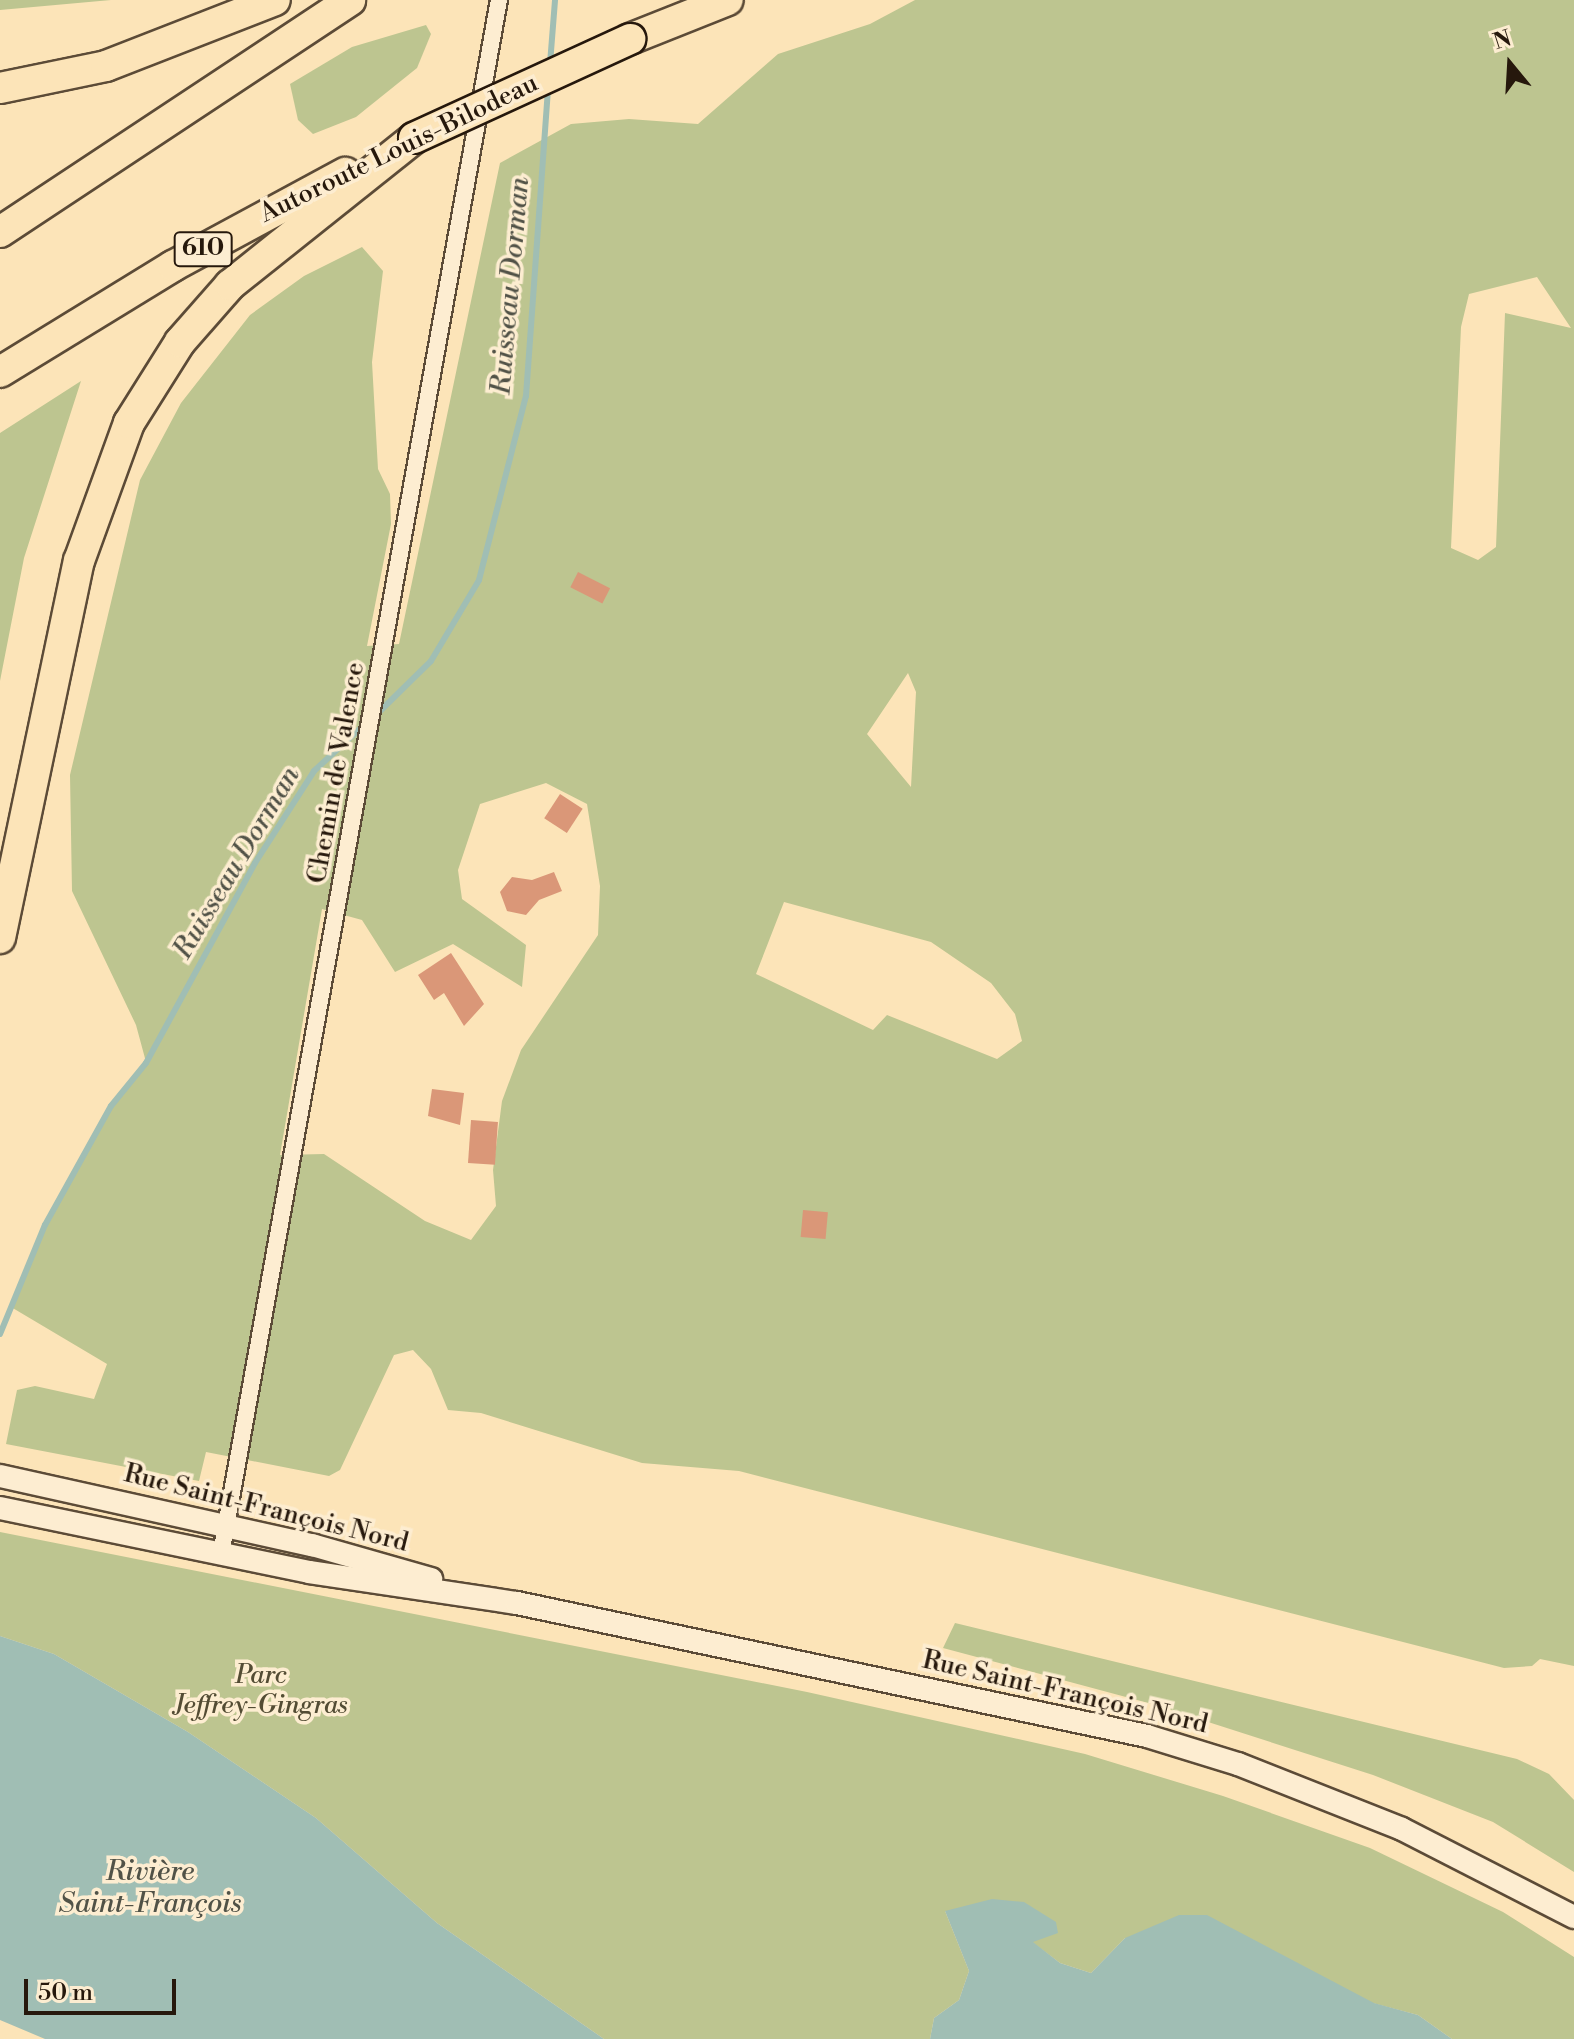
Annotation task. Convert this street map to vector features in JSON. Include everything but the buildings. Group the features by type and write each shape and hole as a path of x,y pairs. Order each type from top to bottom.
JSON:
{"highway":[{"path":"0,88 106,66 275,0"},
{"path":"0,232 350,0"},
{"name":"Autoroute Louis-Bilodeau","path":"0,372 173,266 414,138 630,39 728,0"},
{"path":"0,938 82,550 133,415 180,342 237,278 414,138"}],"street":[{"name":"Chemin de Valence","path":"221,1554 499,0"},
{"name":"Rue Saint-François Nord","path":"0,1476 227,1525 517,1603"},
{"name":"Rue Saint-François Nord","path":"0,1508 221,1554 517,1603 1147,1736 1238,1764 1402,1829 1574,1917"}],"green space":[{"path":"0,0 111,0 0,10"},
{"path":"915,0 1574,0 1574,1666 1540,1659 1532,1666 1504,1668 739,1471 642,1463 481,1413 448,1410 431,1369 413,1350 394,1355 340,1470 329,1476 206,1452 199,1481 6,1444 17,1390 35,1386 94,1399 107,1364 11,1307 45,1225 111,1106 146,1062 136,1025 72,891 70,775 140,480 181,403 250,315 304,276 362,247 383,271 372,362 378,469 390,494 391,524 367,646 399,644 500,163 571,124 629,119 698,124 778,54 870,24","holes":["1537,277 1571,328 1505,313 1496,547 1478,560 1451,548 1461,327 1469,294","908,673 916,692 911,787 867,734","546,783 587,804 600,886 598,935 521,1050 502,1101 493,1170 496,1206 471,1240 425,1221 324,1154 280,1155 322,909 362,920 395,972 453,944 522,987 526,945 462,899 458,870 480,804","784,902 931,942 991,983 1015,1014 1022,1041 997,1059 887,1015 873,1030 756,974"]},
{"path":"426,25 431,34 417,68 356,117 313,134 298,120 290,84 352,47"},
{"path":"81,381 24,558 0,681 0,433"},
{"name":"Parc Jeffrey-Gingras","path":"0,1532 807,1692 1085,1754 1223,1796 1370,1848 1503,1912 1574,1957 1574,2039 1452,2039 1418,2015 1125,1938 1091,1973 1060,1963 1032,1942 945,1911 969,1971 959,2000 934,2018 930,2039 604,2039 437,1923 316,1818 188,1732 54,1654 0,1636"},
{"path":"955,1623 1517,1759 1549,1774 1574,1800 1574,1872 1493,1822 1373,1775 1152,1704 943,1648"}],"water":[{"name":"Rivière Saint-François","path":"0,1636 54,1654 188,1732 316,1818 437,1923 604,2039 45,2039 0,2020"},
{"path":"992,1899 1024,1902 1056,1922 1058,1933 1033,1942 1060,1963 1091,1973 1125,1938 1179,1915 1207,1915 1374,2003 1418,2015 1452,2039 930,2039 934,2018 959,2000 969,1971 945,1911"}],"waterway":[{"name":"Ruisseau Dorman","path":"550,64 555,0"},
{"name":"Ruisseau Dorman","path":"375,716 431,661 479,580 526,396 548,87"},
{"name":"Ruisseau Dorman","path":"0,1334 45,1225 111,1106 146,1063 255,863 314,771 366,723"}]}
